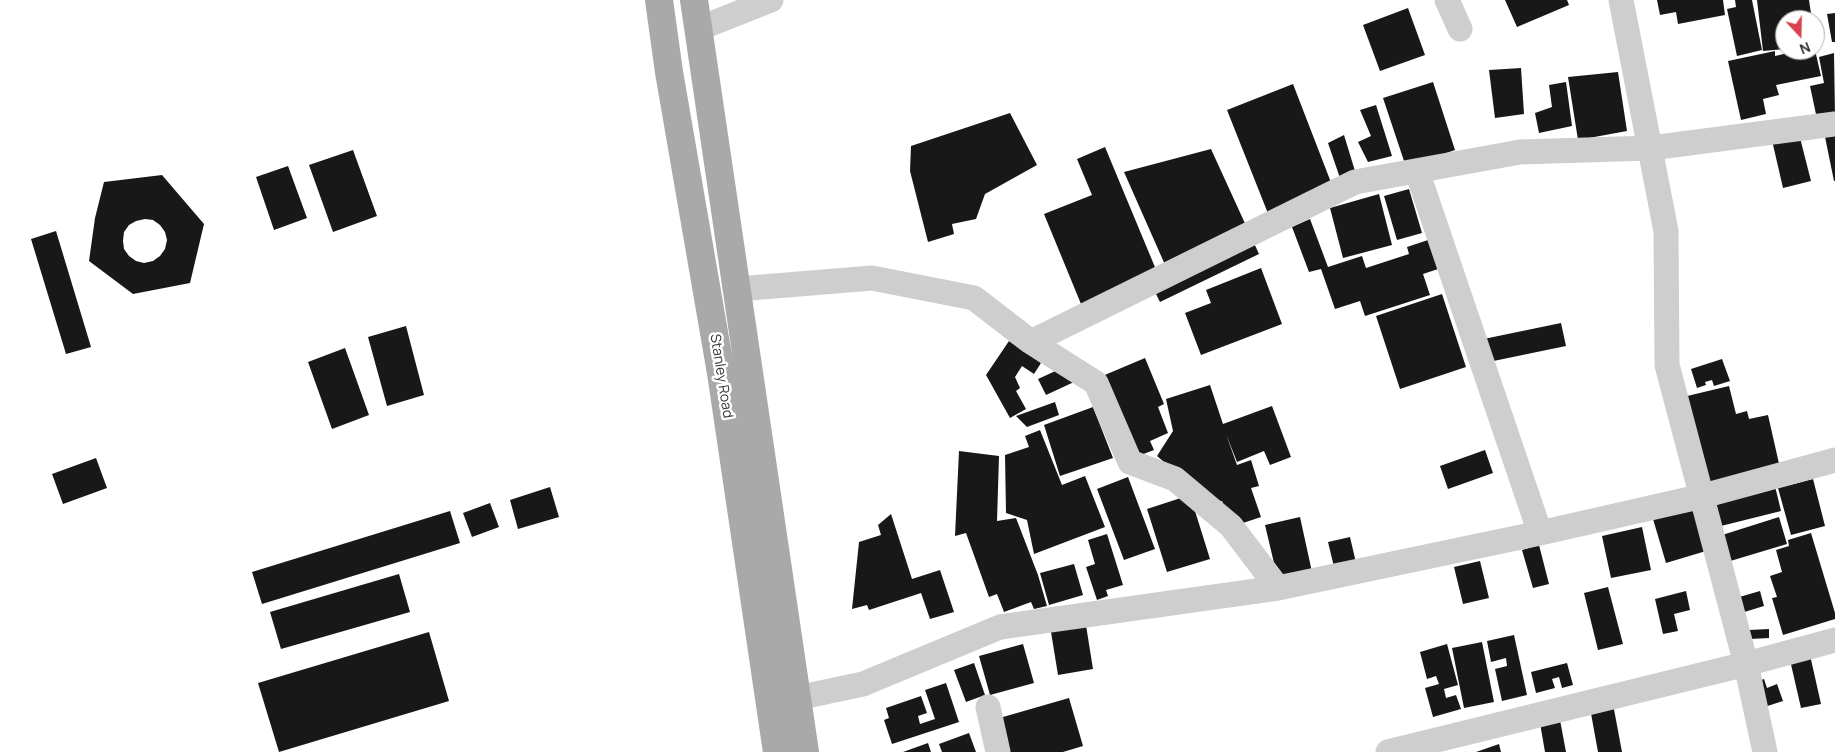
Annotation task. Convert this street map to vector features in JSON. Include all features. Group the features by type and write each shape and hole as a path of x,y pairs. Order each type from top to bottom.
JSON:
{"main road":[{"name":"Stanley Road","path":"659,0 669,72 721,373 777,752"},
{"name":"Stanley Road","path":"694,0 805,752"}],"street":[{"path":"698,29 771,0"},
{"path":"1447,0 1460,29"},
{"path":"1621,0 1666,231 1667,365 1746,664 1765,752"},
{"path":"1031,342 1355,182 1520,152 1651,148 1835,124"},
{"path":"1417,171 1540,533"},
{"path":"738,289 872,278 974,298 1031,342 1096,384 1130,462 1175,478 1231,526 1278,588"},
{"path":"797,698 863,684 1000,627 1278,588 1540,533 1703,496 1835,460"},
{"path":"1388,752 1746,664 1835,640"},
{"path":"988,707 998,752"}],"building":[{"path":"1505,0 1567,0 1569,5 1517,27"},
{"path":"1657,0 1723,0 1725,15 1678,24 1676,12 1660,15"},
{"path":"1735,0 1752,0 1762,50 1737,56 1727,9 1736,7"},
{"path":"1757,0 1809,0 1810,10 1775,10 1775,50 1763,51"},
{"path":"1408,8 1425,55 1380,71 1363,25"},
{"path":"1835,13 1835,42 1832,42 1827,14"},
{"path":"1775,51 1775,60 1817,60 1821,76 1776,85 1779,95 1763,99 1766,114 1741,120 1728,61"},
{"path":"1834,53 1835,115 1817,119 1810,86 1824,83 1820,60 1825,60 1825,55"},
{"path":"1521,68 1524,114 1495,118 1489,70"},
{"path":"1618,72 1627,131 1578,140 1568,77"},
{"path":"1433,82 1455,150 1406,167 1383,98"},
{"path":"1566,82 1572,126 1539,133 1535,113 1552,107 1549,85"},
{"path":"1293,84 1332,185 1269,216 1227,110"},
{"path":"1376,105 1392,156 1368,162 1358,142 1371,136 1360,110"},
{"path":"1010,113 1037,165 985,194 976,219 952,224 954,234 928,242 910,171 911,146"},
{"path":"1798,130 1811,181 1783,188 1771,136"},
{"path":"1835,130 1835,181 1834,181 1824,132"},
{"path":"1344,135 1355,171 1340,178 1328,143"},
{"path":"1105,147 1157,272 1081,304 1044,214 1092,195 1077,159"},
{"path":"1211,149 1259,254 1160,302 1149,280 1166,267 1124,172"},
{"path":"353,150 377,216 333,232 309,165"},
{"path":"288,166 307,218 274,230 256,177"},
{"path":"162,175 204,224 190,283 133,294 89,261 95,218 104,182","holes":["153,220 165,232 167,240 165,249 153,261 144,263 136,261 124,249 124,232 129,225 136,221"]},
{"path":"1409,189 1422,233 1397,240 1384,196"},
{"path":"1379,194 1392,245 1343,258 1330,208"},
{"path":"1310,219 1328,267 1362,256 1366,268 1409,254 1407,247 1434,238 1444,267 1423,274 1430,295 1365,316 1360,301 1335,309 1321,269 1309,272 1292,227"},
{"path":"56,231 91,347 66,354 31,239"},
{"path":"1261,268 1282,324 1201,355 1185,313 1211,303 1206,290"},
{"path":"1442,294 1466,367 1400,389 1376,316"},
{"path":"1561,323 1566,346 1479,364 1474,341"},
{"path":"406,326 424,395 387,406 368,337"},
{"path":"1009,341 1041,363 1034,374 1022,366 1015,377 1020,388 1016,391 1026,409 1010,418 986,375"},
{"path":"345,348 369,415 332,429 308,362"},
{"path":"1145,358 1164,404 1158,407 1168,433 1150,441 1154,450 1133,458 1100,377"},
{"path":"1722,359 1730,381 1714,386 1712,380 1705,382 1706,385 1697,388 1691,369"},
{"path":"1062,368 1074,382 1046,395 1038,379"},
{"path":"1210,385 1223,424 1272,406 1291,457 1270,465 1264,451 1237,462 1226,434 1237,465 1251,460 1259,486 1251,488 1261,517 1237,525 1229,521 1222,501 1211,502 1157,456 1173,431 1166,399"},
{"path":"1729,386 1736,414 1747,411 1749,419 1768,415 1780,468 1704,486 1683,397"},
{"path":"1055,402 1059,415 1027,427 1016,416"},
{"path":"1093,407 1113,458 1060,476 1044,425"},
{"path":"1040,430 1062,485 1085,476 1105,527 1034,554 1027,520 1006,513 1005,455 1029,447 1025,436"},
{"path":"1485,450 1493,473 1448,489 1440,466"},
{"path":"959,451 999,456 997,521 1016,518 1038,575 1047,606 1034,609 1031,602 1004,612 997,594 989,597 966,533 955,536"},
{"path":"96,458 107,488 63,504 52,474"},
{"path":"1128,477 1155,549 1124,560 1097,489"},
{"path":"1813,479 1825,526 1791,535 1778,488"},
{"path":"1775,486 1781,511 1721,526 1715,500"},
{"path":"550,487 559,517 518,529 510,500"},
{"path":"1190,495 1210,559 1167,572 1147,509"},
{"path":"490,503 499,527 472,537 463,513"},
{"path":"1693,507 1706,551 1666,563 1653,519"},
{"path":"450,511 460,543 262,604 252,572"},
{"path":"891,514 912,579 940,570 954,612 930,619 921,593 869,610 867,605 852,609 859,542 881,535 878,525"},
{"path":"1300,517 1312,572 1278,580 1265,525"},
{"path":"1779,517 1787,544 1727,562 1719,536"},
{"path":"1642,527 1651,570 1611,578 1602,536"},
{"path":"1811,533 1835,613 1835,619 1783,635 1772,598 1777,597 1770,576 1782,572 1776,550 1789,546 1788,540"},
{"path":"1107,534 1123,585 1106,590 1108,596 1097,600 1086,567 1095,564 1088,540"},
{"path":"1350,537 1357,567 1335,571 1328,542"},
{"path":"1539,545 1549,584 1533,588 1522,550"},
{"path":"1480,561 1489,598 1463,604 1454,567"},
{"path":"1074,564 1083,595 1049,605 1040,573"},
{"path":"399,574 410,612 281,649 270,612"},
{"path":"1608,587 1623,644 1598,650 1584,593"},
{"path":"1686,591 1690,610 1674,614 1678,631 1663,634 1655,599"},
{"path":"1760,591 1764,606 1741,613 1736,598"},
{"path":"1085,619 1093,669 1058,675 1051,632"},
{"path":"1769,629 1769,638 1750,639 1749,630"},
{"path":"429,632 449,701 279,752 258,683"},
{"path":"1514,635 1527,695 1502,701 1495,669 1507,666 1506,658 1491,662 1487,641"},
{"path":"1482,642 1494,702 1464,708 1452,648"},
{"path":"1023,644 1034,683 990,695 979,656"},
{"path":"1447,644 1458,685 1444,689 1446,698 1456,695 1461,709 1433,717 1425,688 1439,684 1436,676 1427,679 1420,652"},
{"path":"1810,655 1821,704 1801,708 1790,660"},
{"path":"974,663 985,695 966,702 954,670"},
{"path":"1567,663 1573,685 1562,688 1559,677 1552,679 1555,688 1536,693 1531,672"},
{"path":"1764,679 1767,688 1777,684 1783,701 1755,710 1746,685"},
{"path":"946,683 959,722 892,744 884,720 889,718 886,708 921,696 927,713 918,716 920,724 935,719 925,690"},
{"path":"1069,698 1083,746 1063,752 1005,752 996,719"},
{"path":"1613,704 1622,752 1598,752 1590,708"},
{"path":"1560,720 1566,752 1545,752 1540,723"},
{"path":"969,733 976,752 942,752 939,744"},
{"path":"928,743 931,752 903,752"},
{"path":"1499,744 1501,752 1476,752"}]}
